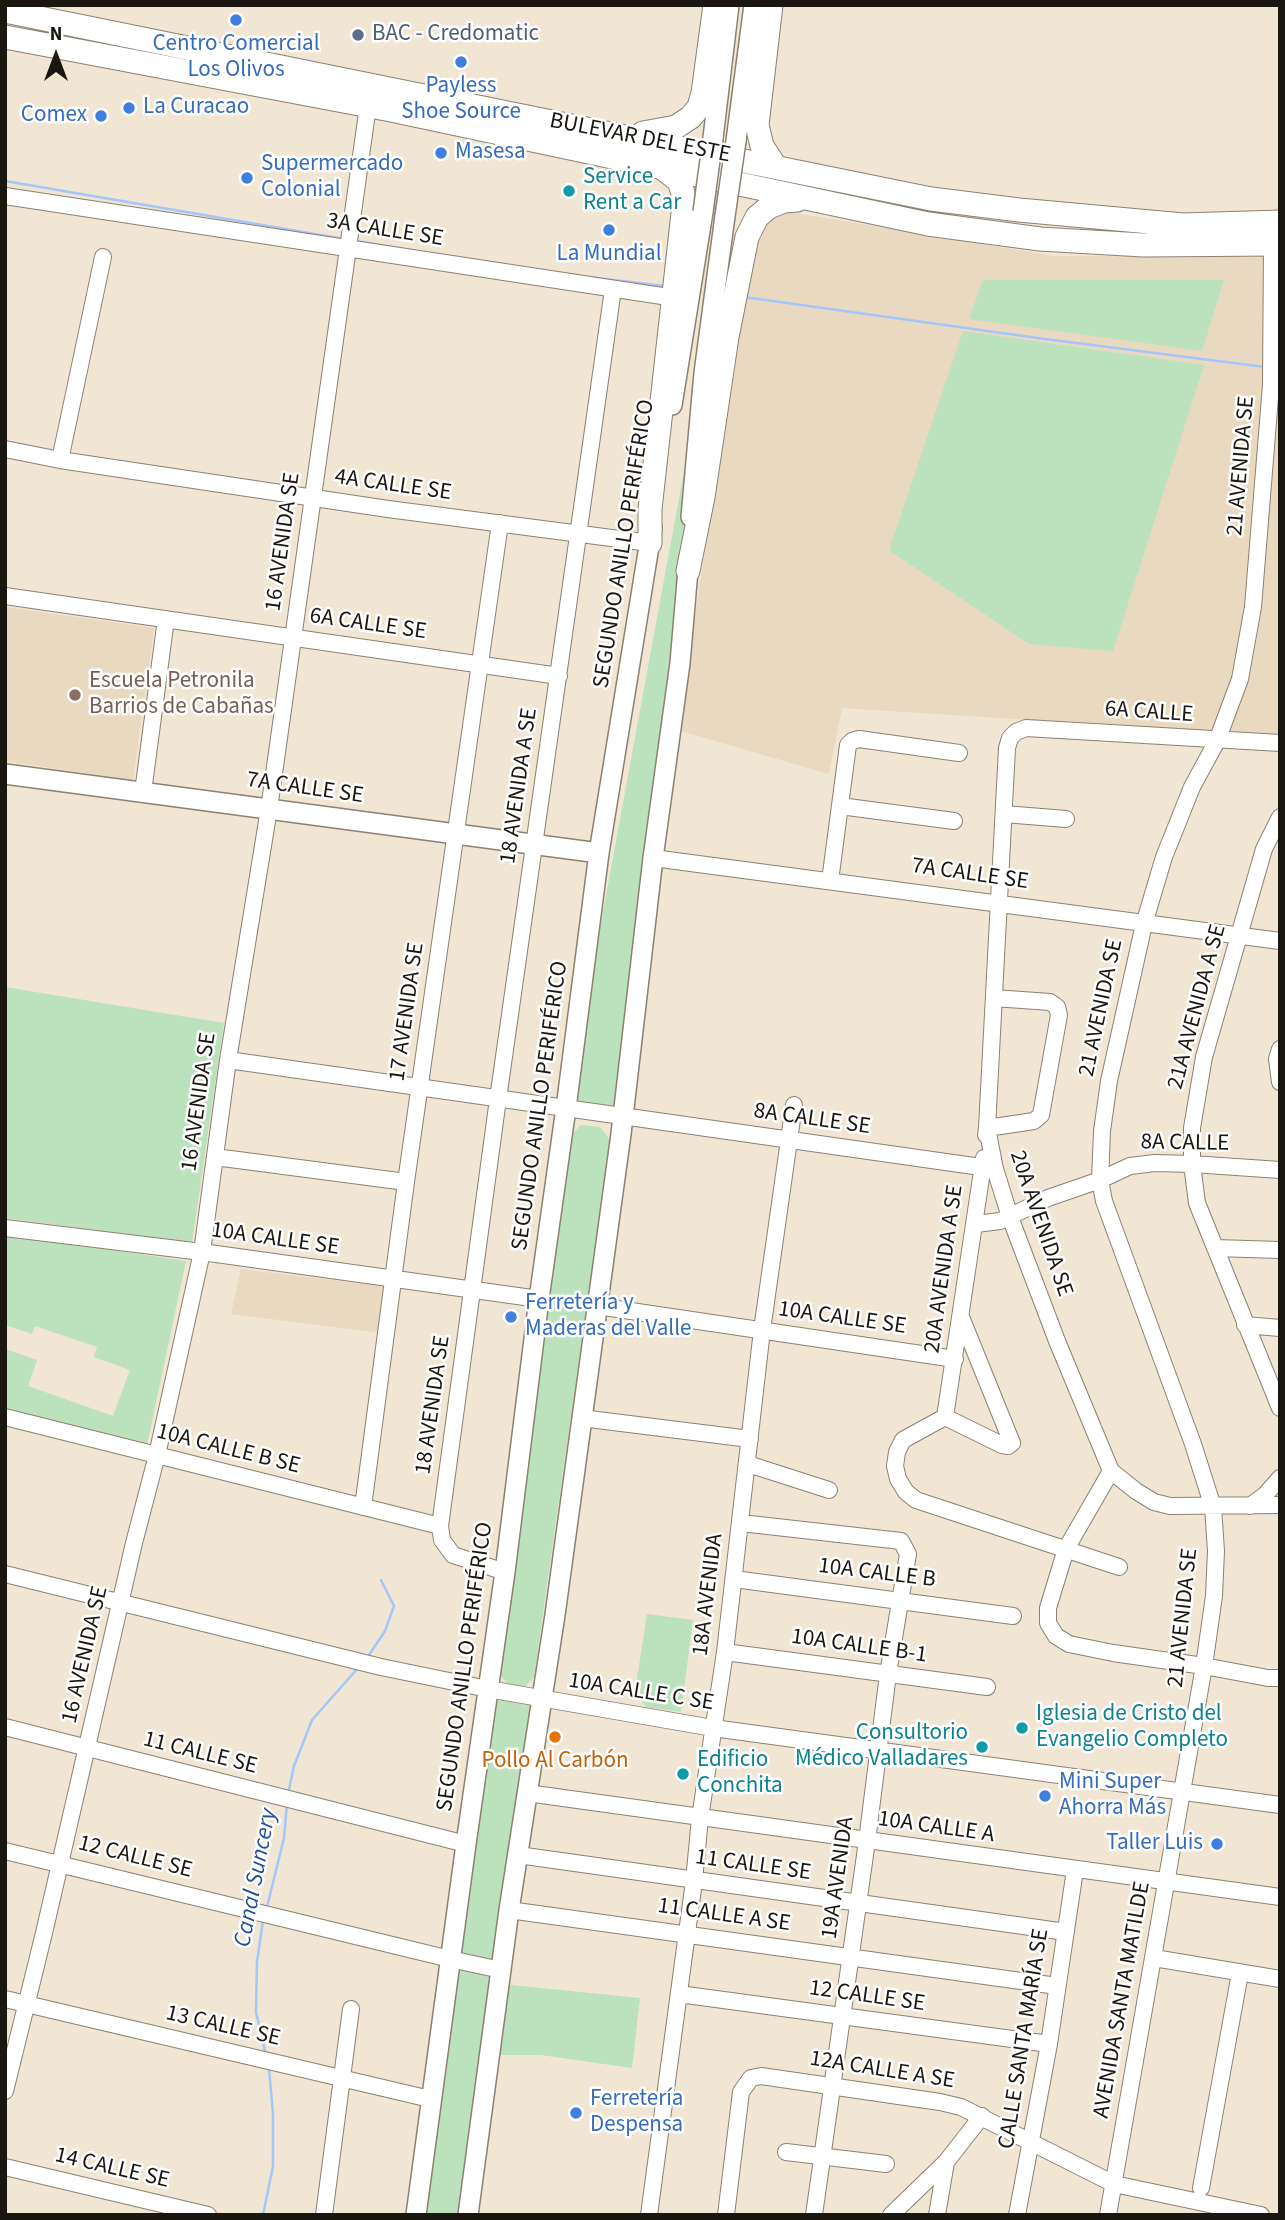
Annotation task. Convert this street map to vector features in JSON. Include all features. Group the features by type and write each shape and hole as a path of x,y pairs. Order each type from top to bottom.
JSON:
{"highway":[{"path":"626,135 676,127 695,113 703,93 715,5"},
{"path":"771,5 757,125 762,146 775,166"},
{"name":"BULEVAR DEL ESTE","path":"11,10 291,71 626,135 932,199 1183,225 1280,222"},
{"name":"BULEVAR DEL ESTE","path":"6,40 368,106 928,224 1040,239 1143,245 1277,241"},
{"path":"650,543 650,509 684,198 679,181 661,167"},
{"path":"688,571 703,497 727,337 747,236 757,217 769,207 784,201 806,199"}],"main road":[{"name":"SEGUNDO ANILLO PERIFÉRICO","path":"416,2215 505,1572 538,1299 599,853 703,212 729,5"},
{"path":"468,2215 622,1116 680,663 697,434 754,5"},
{"name":"7A CALLE SE","path":"5,774 599,853"}],"street":[{"path":"6,40 11,10"},
{"name":"16 AVENIDA SE","path":"5,2091 88,1749 202,1252 228,1060 269,809 368,106"},
{"name":"3A CALLE SE","path":"5,196 675,298"},
{"name":"21 AVENIDA SE","path":"1182,1792 1214,1597 1216,1551 1213,1507 1193,1444 1104,1201 1100,1180 1102,1131 1109,1081 1144,924 1164,857 1187,799 1217,741 1240,679 1253,607 1271,385 1277,241"},
{"path":"60,460 103,257"},
{"name":"18 AVENIDA A SE","path":"472,1290 613,289"},
{"name":"4A CALLE SE","path":"5,449 60,460 313,497 650,543"},
{"name":"17 AVENIDA SE","path":"363,1507 406,1182 500,523"},
{"name":"6A CALLE SE","path":"5,596 559,676"},
{"path":"143,792 166,619"},
{"name":"6A CALLE","path":"1016,732 1026,728 1038,728 1280,743"},
{"name":"20A AVENIDA SE","path":"1016,732 1010,738 1007,748 987,1128 988,1169 1010,1216 1057,1341 1111,1471"},
{"path":"830,881 848,745 859,739 958,752"},
{"path":"840,806 954,821"},
{"path":"1004,814 1066,819"},
{"name":"21A AVENIDA A SE","path":"1280,817 1264,849 1204,1057 1192,1128 1192,1164 1197,1203 1280,1408"},
{"name":"7A CALLE SE","path":"653,858 1280,941"},
{"path":"987,1128 1034,1121 1041,1115 1059,1015 1057,1007 1050,1002 994,998"},
{"path":"1280,1049 1276,1059 1276,1072 1280,1082"},
{"path":"228,1060 566,1108"},
{"name":"18A AVENIDA","path":"649,2215 700,1818 725,1652 762,1330 794,1105"},
{"name":"8A CALLE SE","path":"566,1108 988,1169"},
{"path":"215,1157 406,1182"},
{"name":"8A CALLE","path":"976,1224 1000,1221 1048,1198 1100,1180 1130,1166 1155,1163 1280,1170"},
{"name":"20A AVENIDA A SE","path":"945,1416 976,1224 988,1169"},
{"name":"10A CALLE SE","path":"5,1228 202,1252 538,1299"},
{"path":"1215,1248 1280,1250"},
{"name":"18 AVENIDA SE","path":"440,1526 472,1290"},
{"name":"10A CALLE SE","path":"597,1306 955,1359"},
{"path":"961,1317 1011,1437 1011,1445 1002,1445 945,1416 903,1440 897,1452 895,1466 898,1479 906,1492 916,1500 1119,1567"},
{"path":"1245,1325 1280,1328"},
{"name":"10A CALLE B SE","path":"5,1417 440,1526"},
{"path":"581,1418 750,1439"},
{"path":"748,1464 829,1490"},
{"path":"1280,1505 1170,1506 1154,1502 1136,1492 1111,1471 1066,1549 1048,1608 1048,1623 1056,1636 1069,1644 1280,1678"},
{"path":"1250,1506 1280,1479"},
{"name":"19A AVENIDA","path":"741,1522 901,1541 908,1554 888,1674 814,2215"},
{"path":"440,1526 442,1540 453,1555 505,1572"},
{"name":"10A CALLE C SE","path":"5,1574 380,1667 541,1699 713,1728 1280,1805"},
{"name":"10A CALLE B","path":"734,1579 1013,1616"},
{"name":"10A CALLE B-1","path":"725,1652 987,1687"},
{"name":"11 CALLE SE","path":"5,1727 466,1844"},
{"name":"AVENIDA SANTA MATILDE","path":"1108,2215 1182,1792"},
{"name":"10A CALLE A","path":"527,1793 1280,1898"},
{"name":"12 CALLE SE","path":"5,1851 450,1959"},
{"name":"11 CALLE SE","path":"518,1855 1066,1931"},
{"name":"CALLE SANTA MARÍA SE","path":"1017,2215 1049,2043 1075,1870"},
{"name":"11 CALLE A SE","path":"509,1910 1057,1986"},
{"path":"1154,1958 1280,1979"},
{"path":"450,1959 501,1970"},
{"path":"1204,2202 1240,1973"},
{"name":"12 CALLE SE","path":"679,1994 1049,2043"},
{"name":"13 CALLE SE","path":"5,1999 430,2099"},
{"path":"324,2215 351,2009"},
{"name":"12A CALLE A SE","path":"726,2215 741,2092 751,2078 771,2076 940,2102 982,2116 1114,2184 1261,2215"},
{"path":"897,2210 946,2162 982,2116"},
{"path":"786,2152 886,2164"},
{"path":"936,2215 946,2162"},
{"name":"14 CALLE SE","path":"5,2167 208,2215"},
{"path":"897,2210 915,2202 924,2203 929,2205 936,2215"}],"shaded area":[{"path":"783,211 1054,256 1280,255 1280,736 842,708 829,774 677,730 755,235 767,219"},
{"name":"Escuela Petronila Barrios de Cabañas","path":"5,607 154,628 133,780 5,761"},
{"path":"241,1269 388,1287 382,1333 231,1314"}],"green space":[{"path":"983,280 1224,280 1202,351 969,319"},
{"path":"963,331 1204,365 1113,651 1029,644 889,550"},
{"path":"689,444 676,676 617,1111 568,1102"},
{"path":"5,987 224,1023 192,1243 5,1218"},
{"path":"581,1125 600,1127 610,1140 534,1677 525,1687 508,1685 500,1674 571,1135"},
{"path":"5,1234 186,1261 147,1445 5,1409 5,1349 37,1360 28,1386 113,1416 130,1370 94,1357 97,1347 35,1326 32,1334 5,1325"},
{"path":"647,1614 693,1620 681,1712 646,1707 635,1692"},
{"path":"487,1695 537,1703 500,1968 450,1958"},
{"path":"450,1961 500,1970 468,2215 416,2215"},
{"path":"502,1984 640,1998 632,2068 541,2055 493,2055"}],"waterway":[{"path":"5,181 344,239"},
{"path":"356,241 398,248"},
{"path":"588,277 665,286"},
{"path":"744,297 1265,367"},
{"name":"Canal Suncery","path":"367,1658 385,1631 394,1606 381,1580"},
{"name":"Canal Suncery","path":"288,1794 294,1766 312,1720 358,1668"},
{"name":"Canal Suncery","path":"267,1907 284,1838 287,1804"},
{"name":"Canal Suncery","path":"263,1920 257,1962 256,2012 266,2055"},
{"name":"Canal Suncery","path":"263,2215 273,2166 273,2114 269,2069"}],"place":[{"name":"Centro Comercial Los Olivos","path":"236,20"},
{"name":"BAC - Credomatic","path":"358,35"},
{"name":"Payless Shoe Source","path":"461,62"},
{"name":"La Curacao","path":"129,108"},
{"name":"Comex","path":"101,116"},
{"name":"Masesa","path":"441,153"},
{"name":"Supermercado Colonial","path":"247,178"},
{"name":"Service Rent a Car","path":"569,191"},
{"name":"La Mundial","path":"609,230"},
{"name":"Escuela Petronila Barrios de Cabañas","path":"75,695"},
{"name":"Ferretería y Maderas del Valle","path":"511,1317"},
{"name":"Iglesia de Cristo del Evangelio Completo","path":"1022,1728"},
{"name":"Pollo Al Carbón","path":"555,1737"},
{"name":"Consultorio Médico Valladares","path":"982,1747"},
{"name":"Edificio Conchita","path":"683,1774"},
{"name":"Mini Super Ahorra Más","path":"1045,1796"},
{"name":"Taller Luis","path":"1217,1844"},
{"name":"Ferretería Despensa","path":"576,2113"}]}
